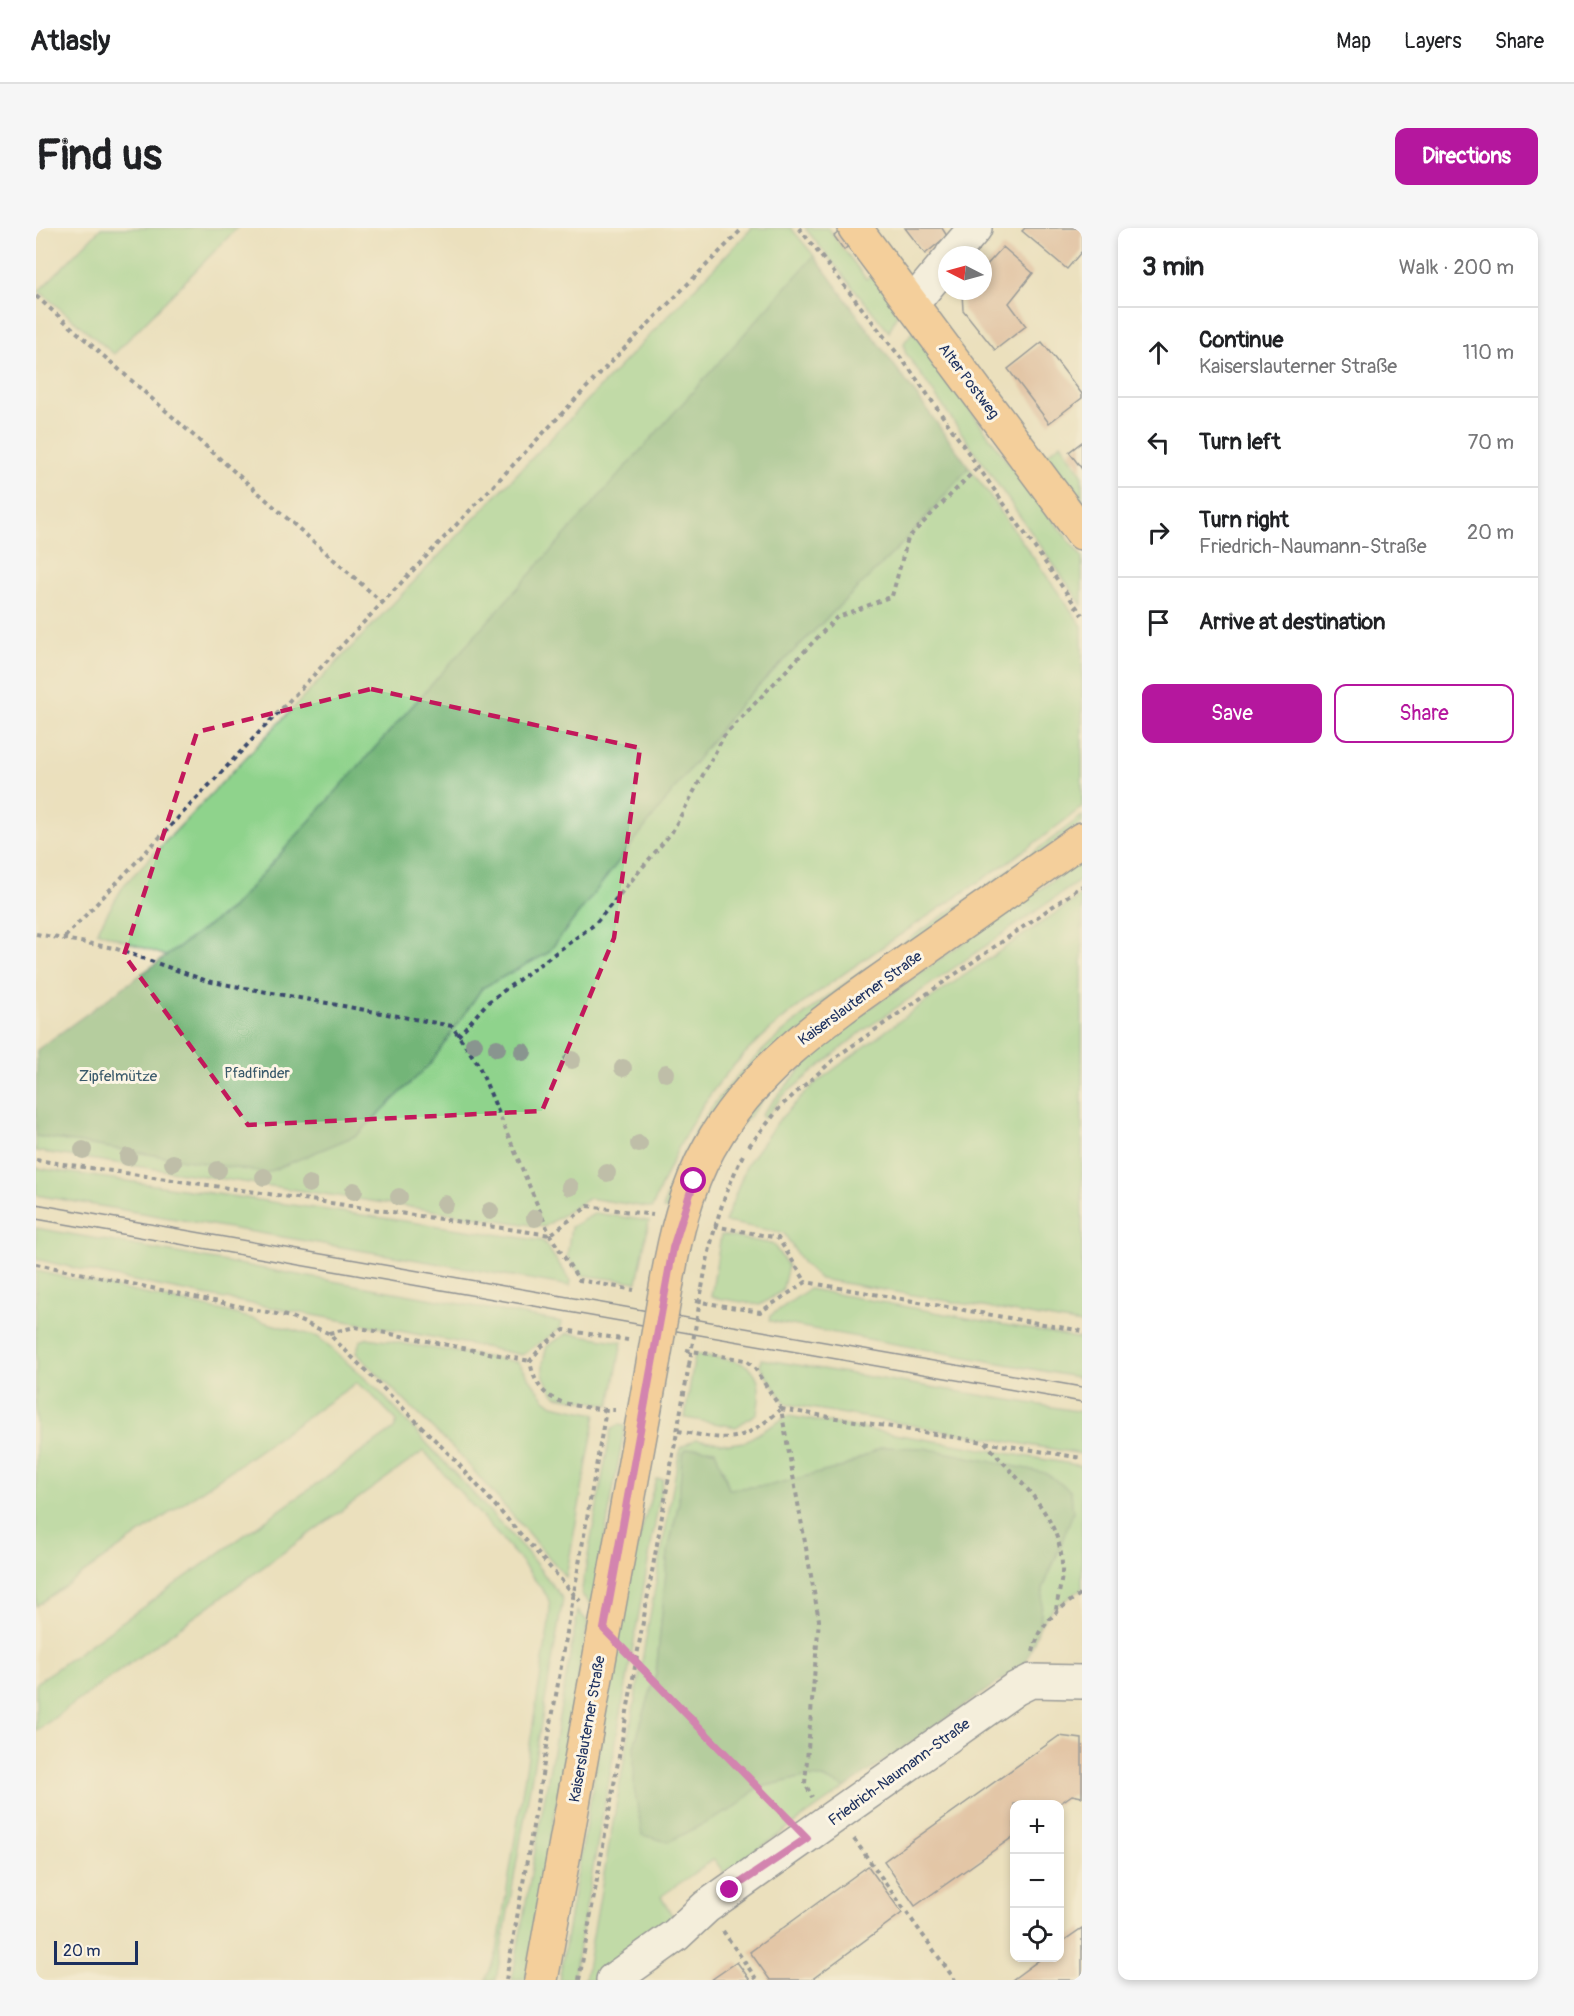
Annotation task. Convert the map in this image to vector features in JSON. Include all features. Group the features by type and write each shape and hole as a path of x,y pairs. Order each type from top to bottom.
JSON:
{"main road":[{"name":"Alter Postweg","path":"855,228 1082,533"},
{"name":"Kaiserslauterner Straße","path":"541,1980 667,1282 683,1211 709,1148 742,1099 771,1068 828,1018 1082,839"}],"street":[{"path":"960,246 975,228"},
{"path":"912,304 938,273"},
{"path":"1031,1681 1082,1682"},
{"name":"Friedrich-Naumann-Straße","path":"613,1980 676,1935 706,1907 825,1825 1014,1689 1031,1681"}],"path":[{"path":"65,938 384,604 607,366 744,228"},
{"path":"800,228 911,371 1082,615"},
{"path":"36,296 384,604"},
{"path":"458,1036 487,1003 595,924 672,832 723,736 836,618 892,597 908,538 977,468"},
{"path":"579,1980 702,1288 714,1226 728,1186 744,1153 762,1127 801,1086 838,1055 1082,886"},
{"path":"36,934 114,948 207,981 452,1026 478,1065 549,1235"},
{"path":"36,1160 549,1235 588,1206 654,1215"},
{"path":"714,1226 778,1238 806,1282 1082,1331"},
{"path":"36,1264 291,1317 328,1333 453,1458 636,1662 825,1825 955,1980"},
{"path":"328,1333 355,1327 530,1360"},
{"path":"506,1980 606,1410 617,1410 619,1400"},
{"path":"641,1424 731,1440 749,1433 781,1409 1082,1458"},
{"path":"781,1409 819,1620 805,1783 825,1825"},
{"path":"985,1442 1042,1506 1056,1534 1063,1564 1056,1610"},
{"path":"1031,1681 1036,1642 1046,1621 1056,1610 1082,1593"},
{"path":"706,1907 757,1980"}],"highlighted area":[{"path":"371,689 640,748 614,938 542,1111 248,1125 124,955 197,732"}],"green space":[{"path":"101,228 237,228 114,354 39,291"},
{"path":"752,228 791,228 816,258 233,907 166,956 97,931 124,885"},
{"path":"805,228 828,228 866,279 874,273 900,307 889,332"},
{"path":"814,256 969,467 908,538 740,704 548,953 482,988 431,1063 357,1135 266,1173 36,1136 37,1050 231,909"},
{"path":"913,331 1018,476 1082,557 1082,605 905,352 904,343"},
{"path":"1061,443 1082,474 1082,502 1045,456"},
{"path":"969,467 1082,626 1082,807 1001,866 822,989 747,1051 715,1088 696,1116 679,1146 652,1208 589,1198 544,1227 36,1151 36,1136 266,1173 431,1063 482,988 548,953 738,706 908,538"},
{"path":"1082,816 1082,823 878,967 668,1210 663,1209 678,1164 700,1123 729,1086 761,1052 835,991 1019,863"},
{"path":"1082,860 1082,879 860,1033 783,1096 765,1118 761,1115 819,1048 853,1020"},
{"path":"1082,895 1082,1324 820,1279 802,1262 784,1233 725,1222 747,1164 779,1120 814,1084 921,1005"},
{"path":"36,1168 543,1241 571,1281 570,1286 36,1195"},
{"path":"596,1213 649,1221 637,1282 581,1275 567,1256 571,1227"},
{"path":"36,1228 562,1322 560,1329 522,1355 157,1286 36,1259"},
{"path":"721,1235 773,1244 788,1266 782,1291 760,1305 711,1297"},
{"path":"36,1271 224,1311 318,1337 377,1389 526,1551 563,1599 496,1980 486,1980 497,1952 549,1623 550,1604 547,1596 520,1560 424,1451 36,1731 36,1683 394,1429 397,1421 370,1393 356,1383 36,1606"},
{"path":"809,1289 1082,1339 1082,1378 769,1321 770,1316"},
{"path":"568,1333 622,1342 610,1405 556,1396 544,1378 543,1361 547,1346"},
{"path":"368,1338 518,1362 544,1398 553,1405 596,1414 566,1577 460,1455 356,1353 360,1341"},
{"path":"695,1354 737,1362 754,1372 759,1395 757,1413 736,1427 685,1418"},
{"path":"761,1359 1082,1412 1082,1454 786,1404 760,1366"},
{"path":"788,1416 1082,1466 1082,1589 1052,1609 1040,1625 1043,1589 1062,1543 882,1447 843,1467 772,1485 729,1489 723,1468 682,1456 679,1502 668,1552 656,1674 634,1746 733,1809 757,1788 804,1777 823,1778 845,1788 724,1873 714,1859 663,1895 661,1897 678,1925 598,1980 585,1980 680,1448 696,1439 729,1444 744,1442"},
{"path":"618,1425 625,1426 592,1605 581,1594 611,1430"},
{"path":"882,1447 924,1448 1045,1473 1071,1491 1073,1513 1043,1589 1040,1625 1026,1663 845,1788 823,1778 804,1777 757,1788 733,1809 668,1842 642,1835 634,1787 634,1746 656,1674 668,1552 679,1502 682,1456 686,1449 715,1450 729,1489 772,1485 843,1467"},
{"path":"656,1479 663,1479 573,1980 559,1980 623,1612 634,1557"},
{"path":"578,1611 588,1622 526,1980 512,1980"}],"building":[{"path":"905,228 942,228 947,236 925,254"},
{"path":"1025,228 1082,228 1082,251 1067,269 1022,231"},
{"path":"838,233 848,246 844,250 834,236"},
{"path":"1003,247 1033,273 1009,303 1026,326 995,350 963,310 962,300 992,300 992,259"},
{"path":"1042,342 1082,394 1082,398 1049,423 1008,369"},
{"path":"1082,442 1082,469 1069,452"},
{"path":"1059,1736 1082,1739 1082,1797 1072,1795 1064,1801 1010,1800 1010,1839 915,1906 884,1861"},
{"path":"868,1866 902,1913 811,1980 770,1980 750,1952"},
{"path":"1082,1928 1082,1980 1012,1980 1037,1962 1064,1962 1064,1941"},
{"path":"737,1962 750,1980 711,1980"}],"tram line":[{"path":"36,1204 1082,1387"},
{"path":"36,1219 1082,1402"}],"route":[{"path":"694,1181 673,1248 604,1629 630,1653 636,1662 807,1838 730,1890"}],"park label":[{"name":"Pfadfinder","path":"257,1073"},
{"name":"Zipfelmütze","path":"118,1076"}]}
